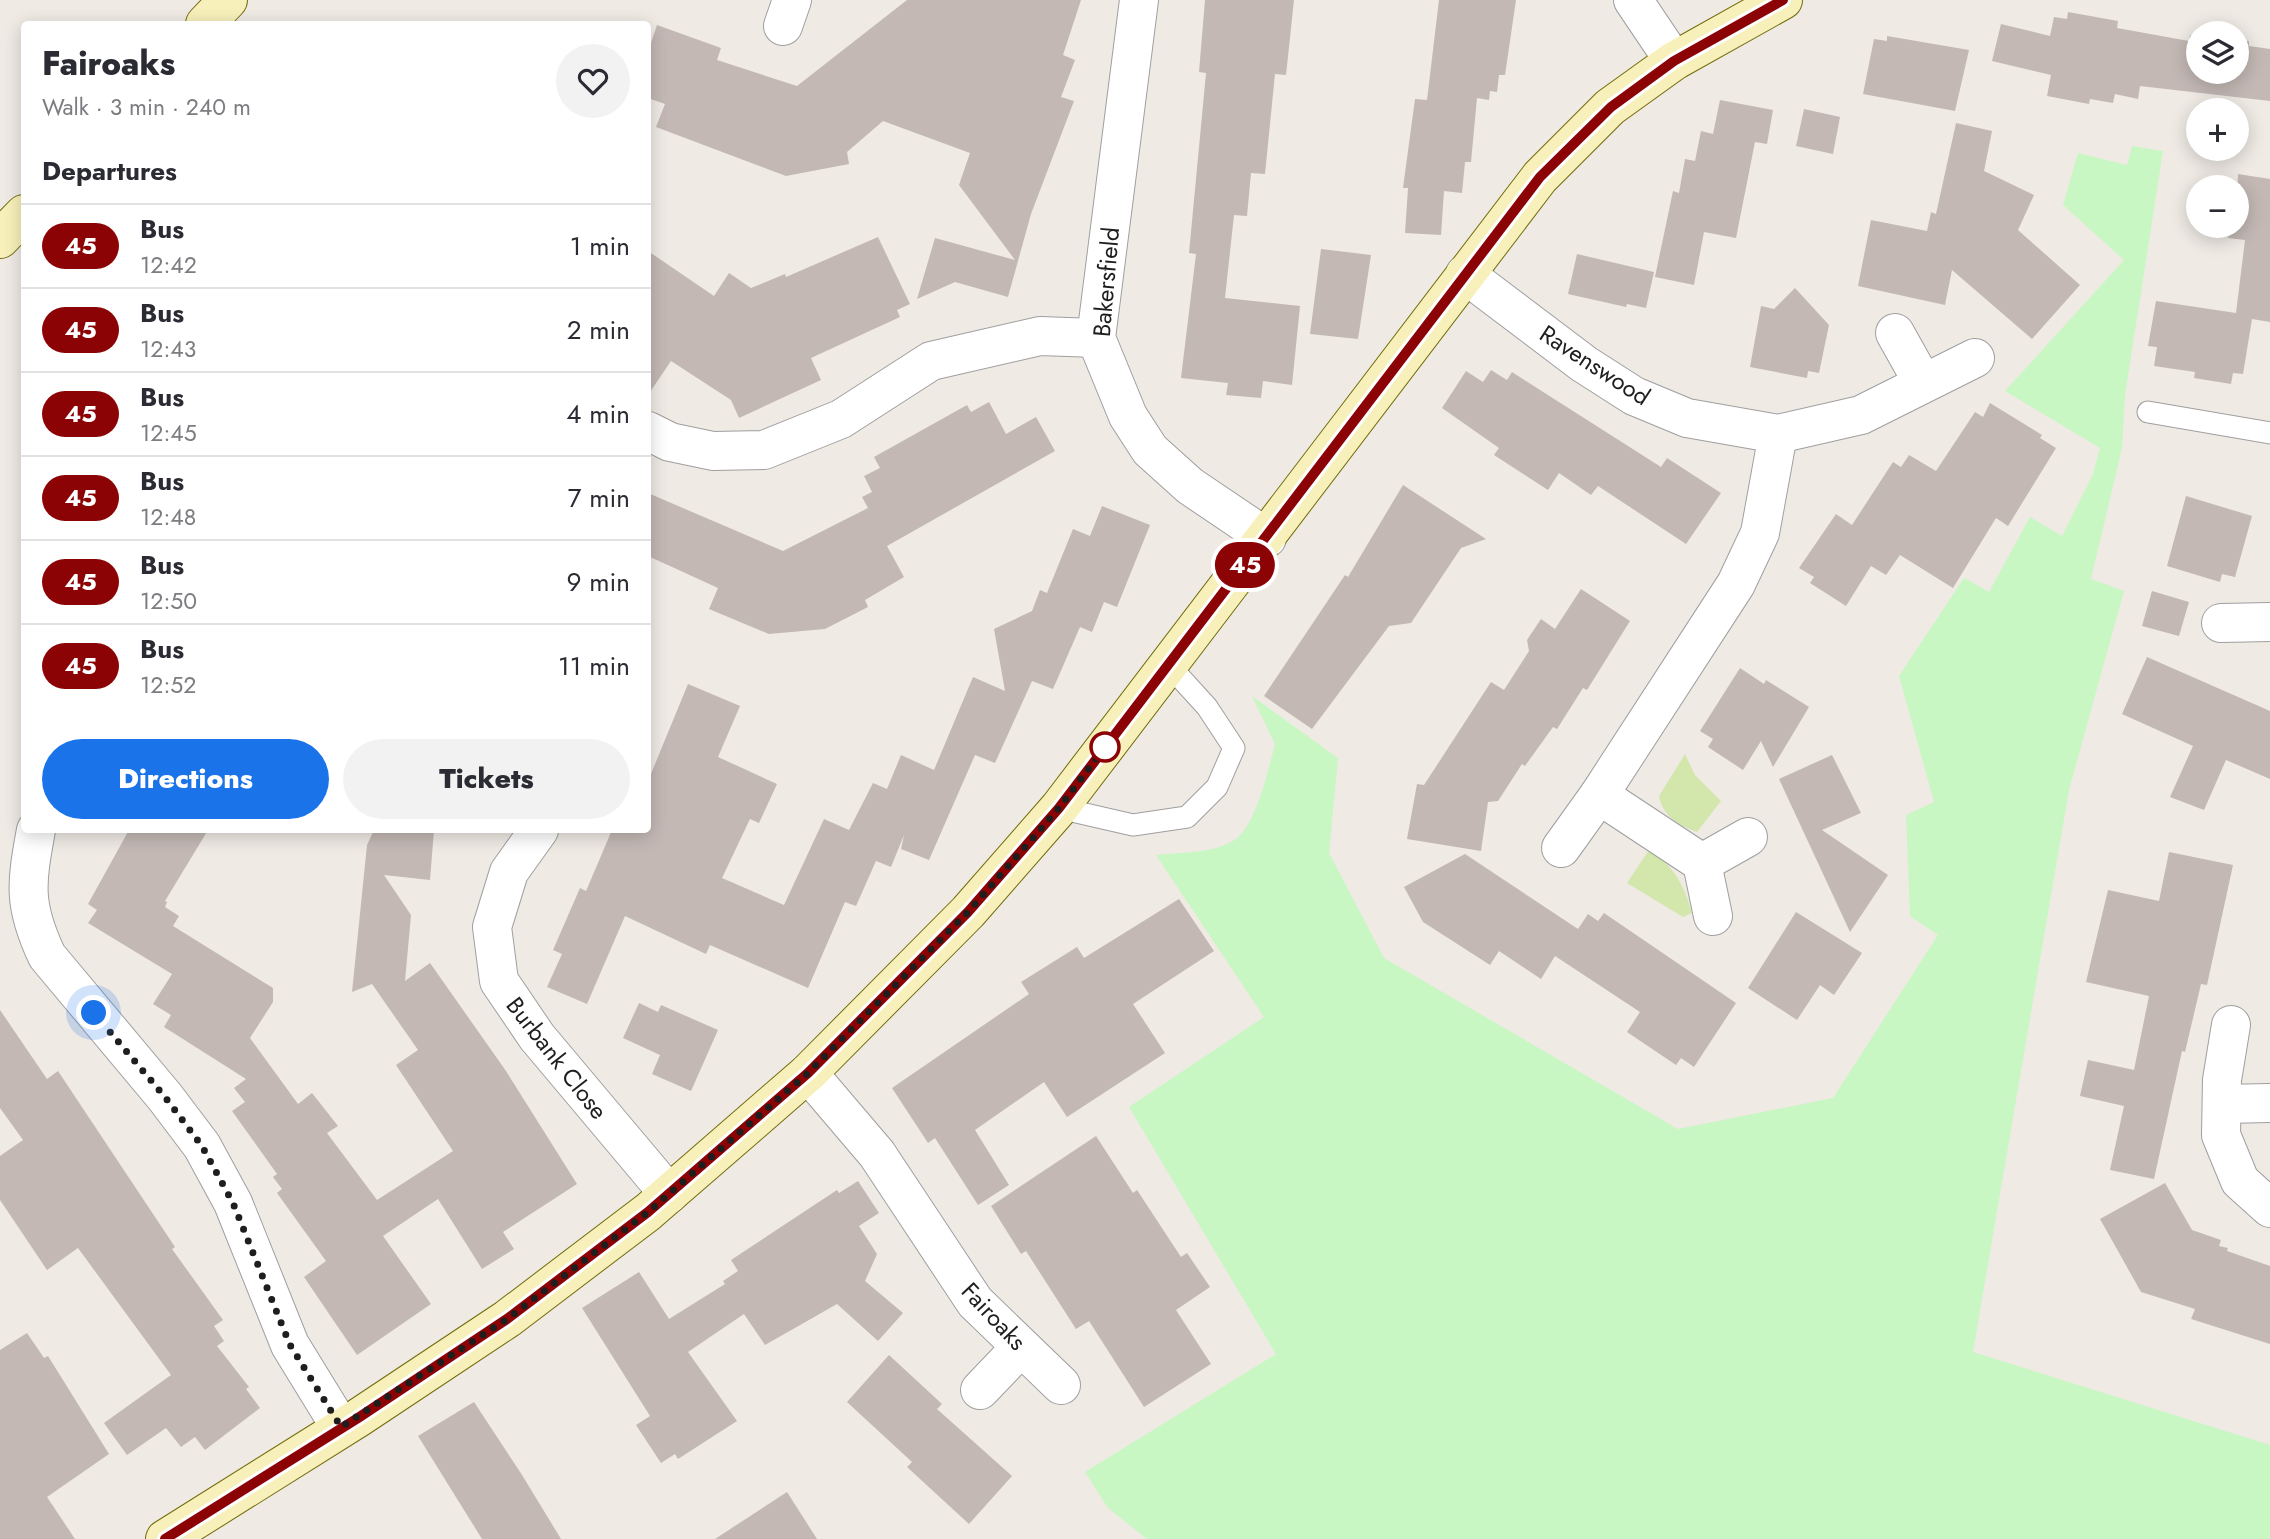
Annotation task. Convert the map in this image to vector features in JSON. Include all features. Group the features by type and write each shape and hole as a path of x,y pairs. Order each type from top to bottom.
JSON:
{"street":[{"path":"208,21 228,0"},
{"name":"Bakersfield","path":"1139,0 1096,338 1128,416 1150,450 1191,486 1267,538"},
{"path":"1633,0 1674,61"},
{"path":"165,1539 507,1319 669,1195 808,1073 968,912 1059,808 1540,177 1611,107 1674,61 1783,0"},
{"path":"0,239 21,217"},
{"name":"Ravenswood","path":"1465,274 1584,364 1634,396 1687,418 1778,434 1861,415 1975,358"},
{"path":"1895,333 1923,383"},
{"path":"651,432 670,442 713,451 764,450 841,419 931,361 1040,336 1096,338"},
{"path":"1561,848 1599,795 1736,584 1760,533 1778,434"},
{"path":"2221,623 2270,622"},
{"path":"1599,795 1702,863 1713,916"},
{"path":"35,833 13,899 34,929 47,956 165,1097 202,1146 233,1203 290,1345 341,1427"},
{"name":"Burbank Close","path":"537,833 509,872 492,927 499,981 537,1037 669,1195"},
{"path":"1702,863 1748,837"},
{"path":"2231,1025 2222,1080 2221,1135 2240,1181 2270,1208"},
{"name":"Fairoaks","path":"808,1073 877,1154 975,1301 1061,1385"},
{"path":"2222,1104 2270,1102"},
{"path":"980,1390 1021,1346"}],"lane":[{"path":"2148,412 2270,433"},
{"path":"1059,808 1133,825 1187,817 1217,787 1234,748 1207,707 1167,663"}],"green space":[{"path":"2132,146 2163,151 2125,395 2122,448 2091,579 2124,591 2069,790 1973,1352 2270,1445 2270,1539 1147,1539 1108,1508 1085,1472 1276,1354 1129,1107 1264,1017 1156,855 1198,852 1228,844 1243,832 1250,821 1261,795 1275,744 1252,696 1338,758 1329,853 1384,958 1678,1129 1833,1098 1938,935 1910,916 1906,815 1934,802 1899,676 1964,578 1989,592 2030,517 2062,536 2093,474 2100,448 2005,391 2124,260 2063,205 2078,153 2127,165"},
{"path":"1685,754 1695,775 1721,801 1697,832 1668,815 1659,796"},
{"path":"1649,850 1677,877 1692,913 1683,917 1627,883"}],"building":[{"path":"907,0 1081,0 1063,55 1075,60 1061,97 1074,101 1031,214 1008,297 955,282 917,299 935,238 1015,260 959,185 970,153 883,121 847,152 849,164 786,176 656,127 665,104 651,99 651,43 657,25 721,48 717,60 797,86"},
{"path":"1205,0 1294,0 1286,75 1275,74 1265,174 1251,173 1247,216 1234,215 1225,298 1300,306 1292,385 1263,381 1261,398 1226,395 1228,383 1181,378 1196,254 1189,253 1206,73 1199,72"},
{"path":"1439,0 1516,0 1505,75 1499,75 1497,92 1490,91 1489,100 1477,98 1471,162 1465,162 1462,193 1444,191 1441,235 1405,233 1408,188 1403,188 1415,99 1427,100"},
{"path":"2068,12 2118,21 2117,28 2186,40 2186,84 2249,84 2249,46 2270,49 2270,101 2140,86 2138,99 2115,94 2113,103 2090,99 2089,104 2047,96 2051,75 1992,61 2001,24 2050,36 2054,17 2067,19"},
{"path":"1887,36 1969,50 1955,111 1863,94 1874,39 1887,41"},
{"path":"1720,100 1773,110 1767,144 1755,142 1736,238 1704,232 1694,285 1655,277 1673,191 1679,193 1685,159 1695,161 1701,131 1713,134"},
{"path":"1804,109 1840,117 1833,154 1796,146"},
{"path":"1956,123 1992,131 1984,171 2034,195 2018,230 2080,285 2032,339 1952,270 1945,305 1858,286 1871,220 1927,231 1931,212 1936,214"},
{"path":"2249,176 2270,179 2270,322 2252,319 2243,374 2233,373 2231,384 2194,378 2195,372 2154,366 2157,347 2148,346 2156,301 2236,313 2245,240 2228,238 2249,238"},
{"path":"878,237 910,304 897,310 900,317 811,358 821,380 739,418 731,400 671,361 651,391 651,253 714,296 729,273 751,288 785,274 786,277"},
{"path":"1321,249 1371,255 1358,339 1310,334"},
{"path":"1577,254 1654,272 1646,308 1627,304 1626,307 1568,294"},
{"path":"1795,288 1829,325 1819,373 1808,371 1807,378 1750,367 1761,306 1774,309"},
{"path":"1491,370 1507,380 1512,372 1661,467 1667,458 1721,493 1686,544 1598,486 1591,495 1559,473 1548,490 1494,455 1499,448 1442,408 1466,371 1483,382"},
{"path":"989,402 1006,434 1036,417 1055,451 887,546 904,577 865,600 868,607 825,629 769,634 709,609 718,588 651,557 651,494 783,551 868,508 862,497 872,492 864,476 880,468 874,457 967,405 971,412"},
{"path":"1990,403 2042,435 2040,438 2056,448 2008,526 1996,518 1953,588 1900,555 1886,575 1871,566 1846,606 1810,583 1814,577 1799,568 1836,514 1852,525 1893,462 1901,467 1909,455 1936,471 1975,412 1983,417"},
{"path":"1403,485 1486,539 1461,548 1411,623 1389,626 1312,729 1264,696 1345,575 1348,577"},
{"path":"2186,496 2252,516 2235,577 2222,574 2220,582 2167,566"},
{"path":"1102,506 1150,525 1117,607 1104,602 1092,632 1080,627 1053,689 1032,681 995,763 975,755 929,860 901,849 904,835 891,867 876,861 856,906 845,902 808,988 710,945 706,954 625,916 587,1004 547,987 562,954 553,950 580,888 586,891 611,833 651,833 651,774 688,684 740,706 718,757 777,784 759,823 750,819 722,878 784,905 824,819 849,830 873,783 887,789 901,755 934,770 973,677 1005,691 994,629 1032,611 1040,590 1047,593 1073,529 1090,536"},
{"path":"1581,589 1630,621 1587,690 1583,688 1557,729 1553,727 1525,766 1522,764 1498,801 1488,802 1481,851 1407,839 1417,784 1424,785 1491,682 1504,690 1529,651 1527,640 1541,619 1555,629"},
{"path":"2152,591 2189,602 2179,636 2142,626"},
{"path":"2147,657 2270,711 2270,779 2226,760 2204,810 2170,797 2193,746 2122,714"},
{"path":"1740,668 1764,684 1766,680 1809,707 1773,767 1761,741 1743,770 1708,747 1713,739 1700,731"},
{"path":"1832,755 1861,813 1822,830 1888,875 1850,932 1779,779"},
{"path":"127,833 206,833 165,901 165,907 179,916 173,926 273,988 273,1002 250,1038 298,1104 312,1093 338,1126 327,1133 377,1200 453,1151 396,1065 418,1050 372,984 352,992 367,845 373,833 434,833 430,880 384,875 411,915 405,981 430,963 506,1071 577,1184 503,1232 514,1249 482,1269 438,1199 383,1236 431,1304 357,1355 304,1277 326,1261 277,1193 282,1189 273,1177 277,1174 232,1111 245,1102 234,1088 246,1079 164,1027 171,1015 153,1004 172,974 88,923 97,910 88,904"},
{"path":"2169,852 2233,865 2207,985 2201,984 2185,1052 2182,1051 2154,1179 2110,1170 2124,1106 2080,1096 2088,1060 2134,1070 2149,996 2086,982 2108,890 2159,901"},
{"path":"1465,854 1578,929 1588,914 1598,921 1604,913 1736,1003 1694,1067 1681,1058 1676,1065 1627,1032 1640,1012 1555,956 1541,979 1499,951 1490,965 1423,922 1404,887"},
{"path":"1179,899 1214,951 1133,1004 1165,1053 1067,1117 1044,1082 975,1130 1009,1185 978,1205 935,1138 928,1143 892,1088 1029,994 1021,982 1077,947 1084,958"},
{"path":"1796,912 1862,953 1834,995 1820,985 1797,1020 1748,988"},
{"path":"639,1003 658,1012 661,1005 718,1030 691,1091 652,1074 660,1055 623,1038"},
{"path":"0,1010 47,1079 58,1071 175,1247 172,1249 223,1320 214,1326 224,1341 217,1346 249,1387 246,1389 260,1408 205,1450 195,1437 181,1447 166,1428 127,1455 104,1423 171,1375 78,1248 47,1270 0,1200 0,1156 23,1140 0,1108"},
{"path":"1096,1136 1133,1193 1137,1190 1181,1257 1187,1253 1210,1287 1176,1310 1211,1364 1144,1407 1089,1321 1076,1329 1026,1251 1021,1254 991,1206"},
{"path":"858,1181 879,1213 859,1226 877,1254 865,1281 903,1313 878,1341 837,1304 765,1345 744,1314 688,1352 737,1421 678,1459 675,1454 661,1463 636,1425 650,1416 582,1308 639,1272 669,1319 725,1284 723,1281 738,1271 731,1260 837,1190 839,1193"},
{"path":"2165,1183 2192,1230 2221,1240 2219,1246 2228,1248 2227,1251 2270,1266 2270,1344 2191,1319 2195,1309 2141,1292 2100,1219"},
{"path":"27,1333 44,1358 48,1356 109,1454 47,1497 75,1539 0,1539 0,1350"},
{"path":"889,1355 942,1404 937,1409 1012,1476 969,1524 907,1467 912,1462 847,1402"},
{"path":"474,1402 561,1539 482,1539 418,1436"},
{"path":"787,1492 817,1539 715,1539"}],"bus line":[{"name":"45","path":"165,1539 358,1418 507,1319 648,1212 808,1073 968,912 1059,808 1540,177 1611,107 1674,61 1783,0"}],"route":[{"path":"94,1013 165,1097 202,1146 233,1203 290,1345 341,1427 507,1319 648,1212 808,1073 968,912 1059,808 1105,747"}]}
